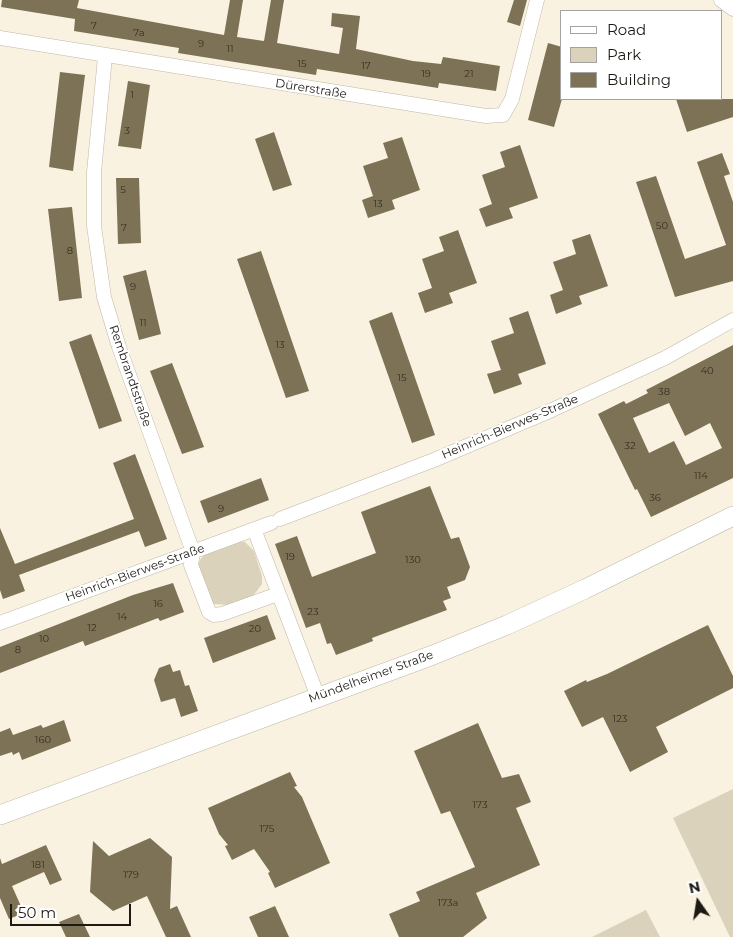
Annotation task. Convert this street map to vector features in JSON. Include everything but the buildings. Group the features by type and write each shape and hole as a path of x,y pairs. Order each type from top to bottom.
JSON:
{"main road":[{"name":"Mündelheimer Straße","path":"0,815 506,625 585,589 733,516"}],"street":[{"name":"Dürerstraße","path":"0,38 105,57 486,116 502,115 512,99 537,0"},
{"path":"721,0 733,9"},
{"name":"Rembrandtstraße","path":"105,57 94,172 94,226 97,263 104,297 119,347 193,552 191,565 209,612 214,615 278,594"},
{"name":"Heinrich-Bierwes-Straße","path":"0,623 434,460 560,407 666,358 733,320"},
{"path":"254,529 318,697"}],"green space":[{"path":"237,541 245,542 254,551 262,576 262,584 253,596 230,605 214,604 198,566 200,560 206,553"},
{"path":"733,789 733,937 730,937 673,818"},
{"path":"646,910 660,937 592,937"}]}
